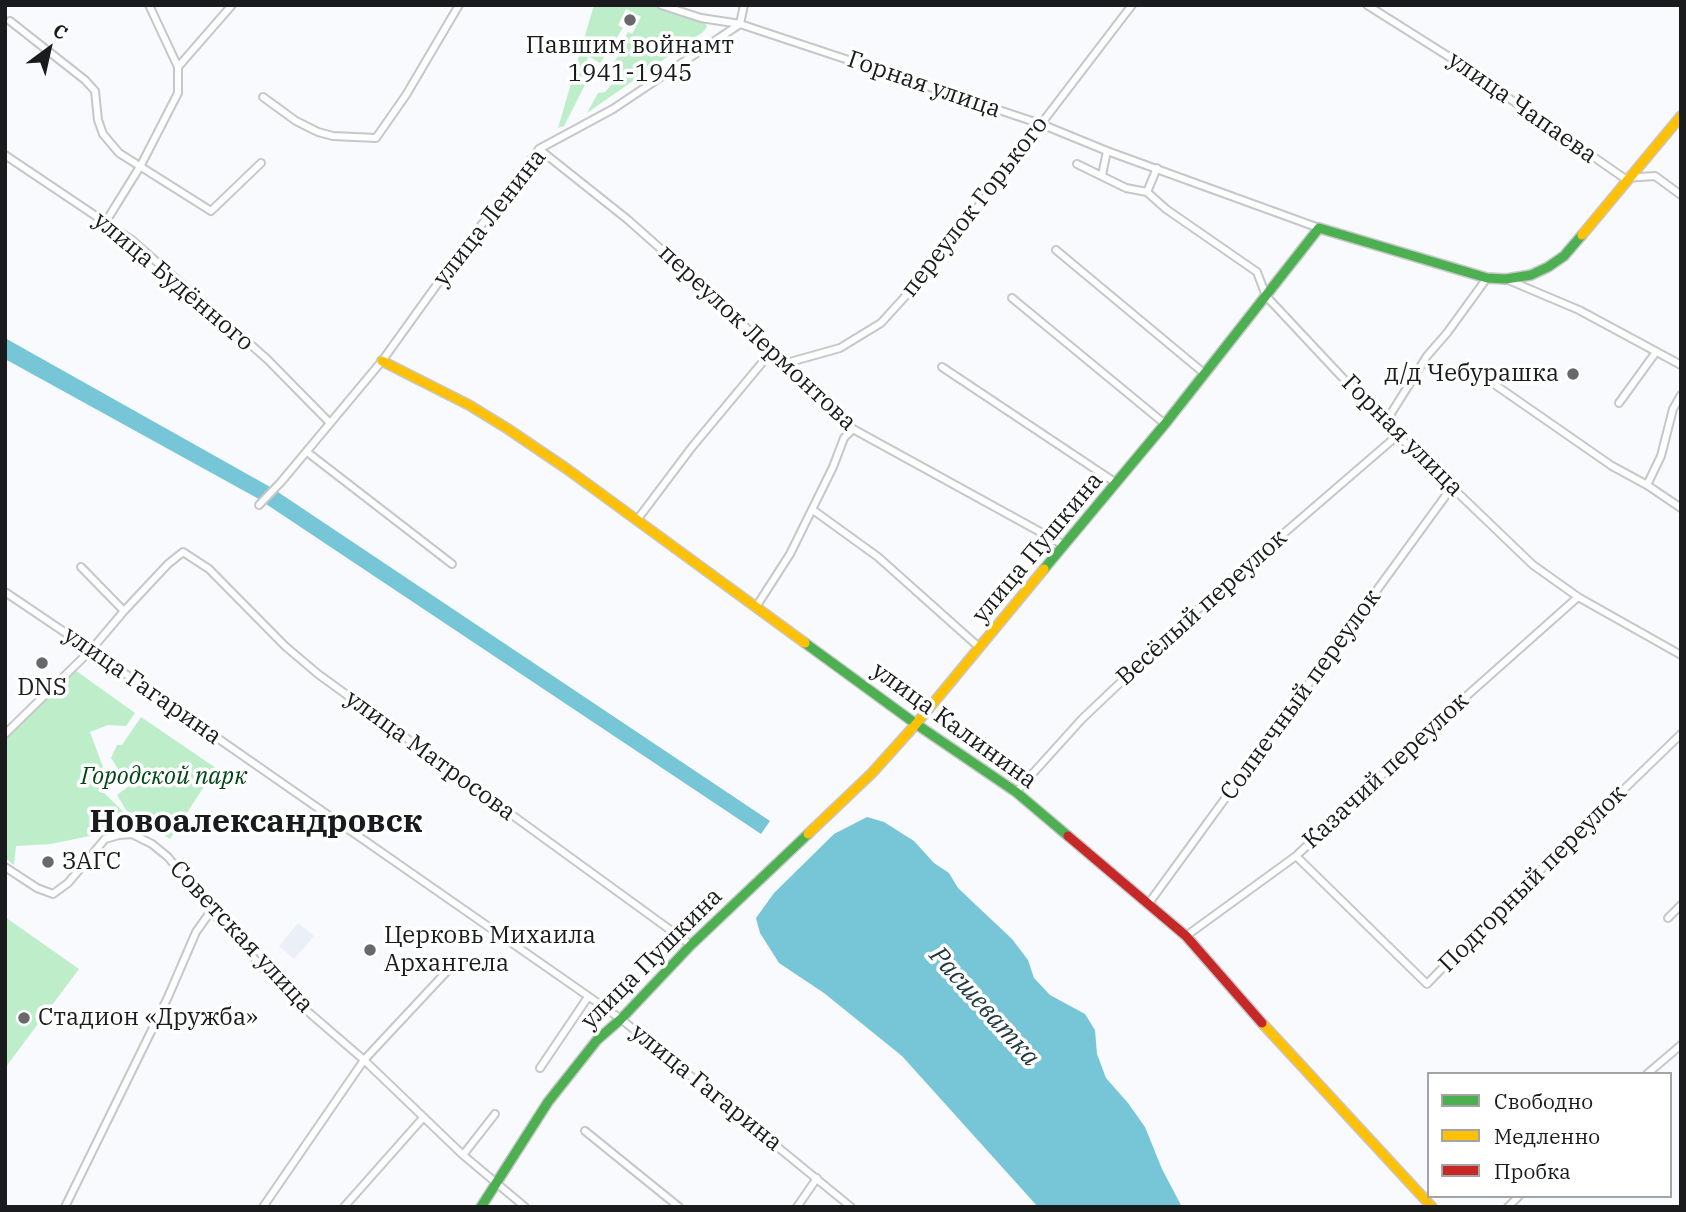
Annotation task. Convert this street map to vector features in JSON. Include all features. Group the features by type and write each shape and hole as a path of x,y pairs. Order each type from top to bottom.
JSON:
{"main road":[{"path":"1319,228 1487,278 1506,279 1531,275 1564,256 1681,116"},
{"name":"улица Пушкина","path":"481,1207 548,1102 597,1040 621,1019 691,945 872,773 916,724 1165,424 1319,228"},
{"name":"улица Калинина","path":"383,361 469,405 508,429 916,724 1016,792 1186,936 1299,1065 1432,1207"}],"street":[{"path":"105,223 141,166 178,93 178,67 149,5"},
{"path":"178,67 232,5"},
{"path":"263,97 296,121 318,132 333,136 376,138 406,95 459,5"},
{"name":"Горная улица","path":"661,5 701,18 740,24 1041,124 1107,151 1319,228"},
{"path":"740,24 744,5"},
{"name":"переулок Горького","path":"783,364 840,348 881,323 932,268 1132,5"},
{"name":"улица Чапаева","path":"1367,5 1451,58 1625,178 1655,176 1681,195"},
{"path":"10,22 95,91 98,120 103,134 118,153 211,211 261,163"},
{"name":"улица Ленина","path":"259,505 383,361 451,265 539,149 613,109 740,24"},
{"name":"переулок Лермонтова","path":"539,149 627,219 714,296 853,429 1064,545"},
{"path":"1102,175 1107,151"},
{"name":"улица Будённого","path":"5,155 133,242 267,359 330,423"},
{"name":"Горная улица","path":"1077,164 1126,188 1147,192 1166,209 1257,272 1266,296 1385,423 1533,565 1578,597 1681,655"},
{"path":"1147,192 1157,168"},
{"path":"1056,250 1205,374"},
{"path":"1385,423 1427,356 1487,278"},
{"path":"1506,279 1579,310 1681,365"},
{"path":"1012,298 1165,424"},
{"path":"637,520 692,447 771,352"},
{"path":"1619,403 1657,352"},
{"path":"942,367 1116,483"},
{"path":"1491,382 1612,466 1681,508"},
{"path":"1647,485 1661,456 1673,409 1681,395"},
{"path":"756,607 790,554 813,510 844,438 853,429"},
{"name":"Весёлый переулок","path":"1016,792 1082,719 1225,584 1398,435"},
{"path":"307,452 452,564"},
{"name":"Солнечный переулок","path":"1149,902 1452,488"},
{"path":"813,510 878,557 980,648"},
{"name":"улица Матросова","path":"124,611 167,564 183,552 209,569 285,646 318,674 691,945"},
{"path":"5,734 91,650 124,611 81,567"},
{"name":"улица Гагарина","path":"5,593 621,1019 851,1207"},
{"name":"Казачий переулок","path":"1186,936 1296,856 1452,708 1578,597"},
{"name":"Подгорный переулок","path":"1296,856 1427,984 1488,921 1681,734"},
{"name":"Советская улица","path":"5,867 37,888 53,894 68,883 105,839 132,834 152,844 168,857 211,912 284,991 363,1060 422,1119 525,1207"},
{"path":"1668,918 1681,905"},
{"path":"65,1207 168,997 196,932 211,912"},
{"path":"263,1207 363,1060 450,968"},
{"path":"540,1068 588,997"},
{"path":"1649,1072 1681,1045"},
{"path":"463,1155 495,1114"},
{"path":"344,1207 422,1119"},
{"path":"585,1131 679,1207"},
{"path":"797,1207 817,1178"}],"shaded area":[{"path":"298,923 314,936 294,959 279,946"}],"green space":[{"path":"594,5 650,5 706,23 707,27 587,113 598,93 605,92 621,74 609,69 619,55 616,53 628,32 632,34 641,17 626,9 618,25 623,28 600,63 588,56 583,78 585,85 564,126 558,128"},
{"name":"Городской парк","path":"75,670 135,713 126,726 108,725 90,732 103,767 95,775 100,789 138,826 51,844 16,846 14,865 5,858 5,734"},
{"name":"Городской парк","path":"141,717 216,768 170,839 126,810 117,795 129,786 111,758 117,745 122,745"},
{"name":"Стадион «Дружба»","path":"5,917 79,969 5,1068"}],"water":[{"path":"5,338 272,488 770,821 761,834 257,498 5,359"},
{"name":"Расшеватка","path":"867,817 884,822 914,841 934,863 949,873 958,888 1012,939 1028,960 1034,978 1050,995 1085,1014 1095,1030 1097,1054 1106,1078 1145,1127 1162,1169 1182,1207 1038,1207 902,1056 824,993 779,963 760,933 756,918 774,893 834,834"}],"traffic: fast":[{"path":"1044,569 1165,424 1319,228 1487,278 1506,279 1531,275 1548,267 1564,256 1582,235"},
{"path":"805,643 916,724 1016,792 1068,836"},
{"path":"481,1207 548,1102 597,1040 621,1019 691,945 808,834"}],"traffic: slow":[{"path":"1582,235 1681,116"},
{"path":"382,361 469,405 508,429 805,643"},
{"path":"808,834 872,773 916,724 1044,569"},
{"path":"1262,1023 1432,1207"}],"traffic: jam":[{"path":"1068,836 1186,936 1262,1023"}],"place":[{"name":"Павшим войнамт 1941-1945","path":"630,20"},
{"name":"д/д Чебурашка","path":"1573,374"},
{"name":"DNS","path":"42,663"},
{"name":"ЗАГС","path":"48,862"},
{"name":"Церковь Михаила Архангела","path":"370,950"},
{"name":"Стадион «Дружба»","path":"24,1018"}],"district":[{"name":"Новоалександровск","path":"256,823"}]}
